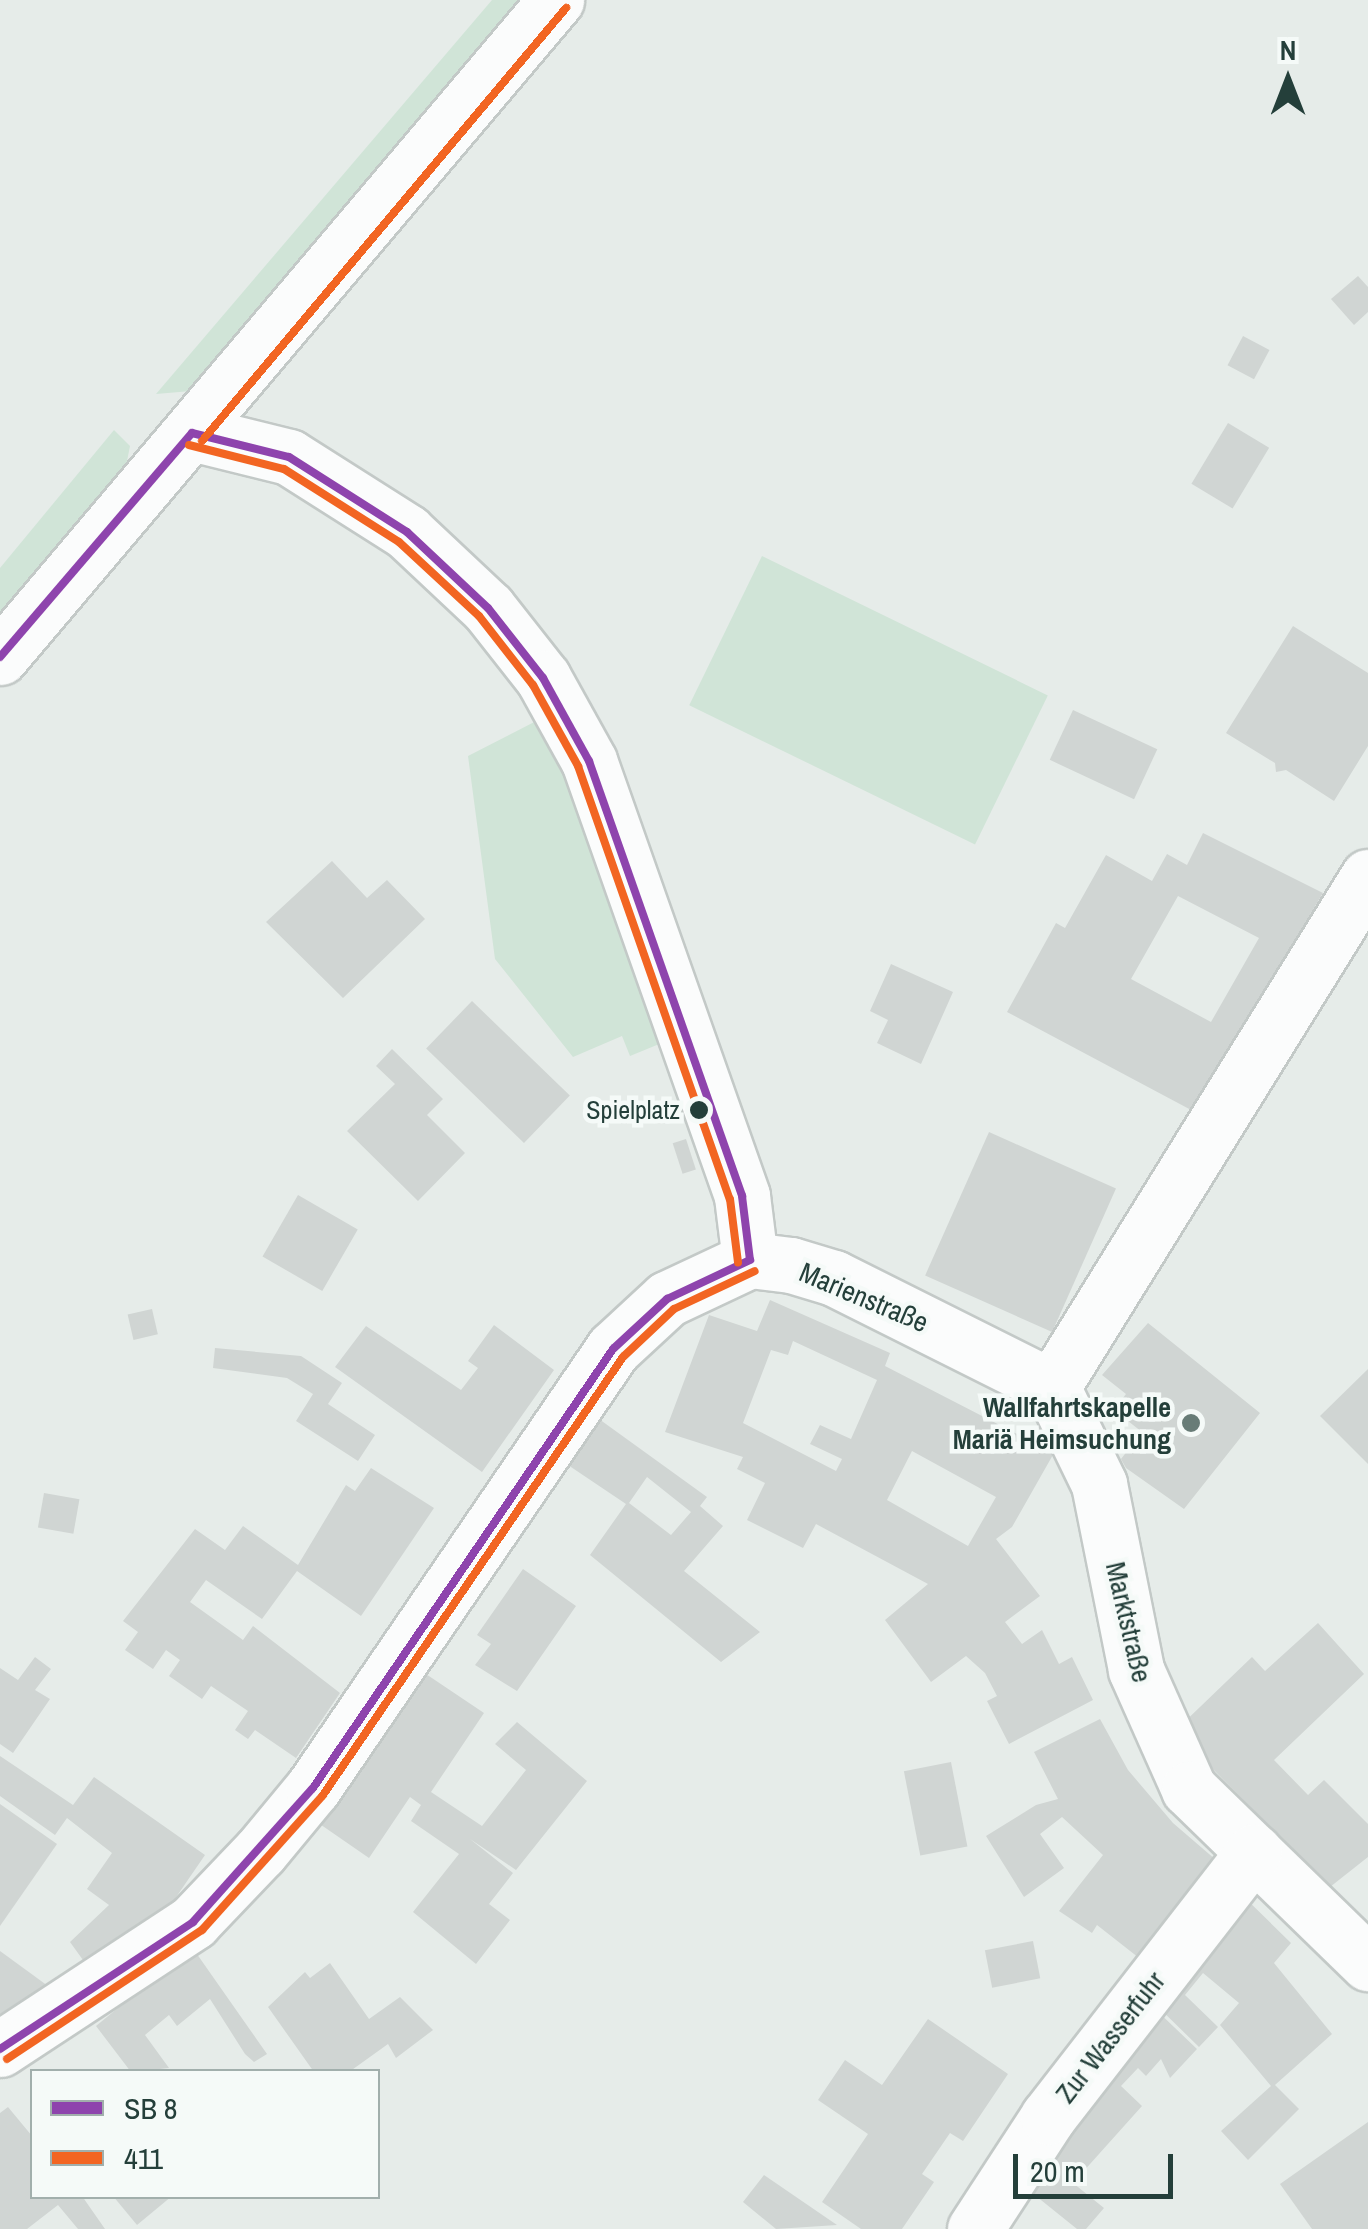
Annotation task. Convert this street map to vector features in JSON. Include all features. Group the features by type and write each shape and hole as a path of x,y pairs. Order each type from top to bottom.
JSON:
{"street":[{"path":"0,657 556,0"},
{"path":"0,2049 193,1922 313,1788 612,1349 667,1299 750,1260 742,1196 589,762 543,678 488,608 407,532 290,458 192,434"},
{"path":"1052,1387 1368,878"},
{"name":"Marienstraße","path":"750,1260 834,1278 1052,1387"},
{"name":"Marktstraße","path":"1052,1387 1099,1484 1136,1670 1161,1735 1190,1790 1368,1962"},
{"name":"Zur Wasserfuhr","path":"975,2229 1048,2116 1254,1851"}],"green space":[{"path":"492,0 528,0 191,391 156,394"},
{"path":"114,430 130,446 126,466 0,613 0,568"},
{"path":"762,556 1048,695 975,845 689,705"},
{"path":"544,717 669,1040 630,1056 622,1036 573,1057 495,959 468,756"}],"building":[{"path":"1358,276 1368,287 1368,312 1354,325 1331,299"},
{"path":"1243,336 1269,350 1254,379 1228,365"},
{"path":"1228,423 1269,448 1233,509 1191,484"},
{"path":"1293,626 1368,673 1368,746 1334,801 1286,770 1276,772 1275,763 1226,733"},
{"path":"1073,710 1157,749 1134,799 1050,760"},
{"path":"1203,833 1323,893 1193,1111 1007,1012 1056,923 1065,928 1106,855 1152,881 1167,854 1187,865","holes":["1178,896 1259,938 1211,1022 1131,979"]},
{"path":"332,861 367,898 387,880 425,919 343,998 266,922"},
{"path":"891,964 953,992 921,1064 877,1043 888,1020 870,1011"},
{"path":"472,1001 570,1095 524,1143 426,1048"},
{"path":"392,1049 443,1099 427,1115 465,1153 418,1201 347,1131 395,1084 376,1066"},
{"path":"989,1132 1116,1189 1052,1332 925,1275"},
{"path":"686,1139 696,1169 683,1174 673,1143"},
{"path":"298,1195 358,1230 322,1291 262,1256"},
{"path":"770,1300 890,1353 885,1366 1054,1453 1012,1527 996,1539 1040,1596 1005,1622 1022,1644 1042,1630 1059,1664 1072,1657 1093,1700 1009,1744 987,1701 997,1696 985,1673 966,1656 931,1682 885,1620 928,1584 816,1524 803,1548 747,1520 765,1483 737,1469 743,1457 665,1432 709,1315 757,1331","holes":["793,1341 877,1380 851,1439 820,1425 810,1444 842,1459 836,1471 743,1423 771,1350 788,1355","912,1451 996,1497 968,1546 887,1500"]},
{"path":"152,1309 158,1334 133,1340 128,1315"},
{"name":"Wallfahrtskapelle Mariä Heimsuchung","path":"1148,1323 1260,1413 1184,1509 1126,1468 1121,1459 1142,1432 1114,1410 1126,1394 1102,1375"},
{"path":"494,1325 554,1370 482,1472 335,1367 366,1326 461,1390 478,1368 468,1361"},
{"path":"215,1348 301,1356 342,1383 328,1404 375,1435 358,1461 296,1421 313,1394 287,1378 213,1368"},
{"path":"1368,1369 1368,1464 1320,1416"},
{"path":"599,1419 707,1497 700,1506 723,1526 684,1571 760,1632 721,1662 590,1555 626,1504 568,1465","holes":["647,1477 691,1512 671,1535 629,1503"]},
{"path":"371,1468 434,1508 361,1616 297,1571 262,1619 206,1580 190,1602 243,1640 253,1626 340,1693 296,1758 255,1730 248,1739 235,1730 248,1711 211,1686 202,1699 169,1676 180,1660 166,1650 153,1669 125,1650 138,1632 123,1621 195,1529 225,1550 243,1526 298,1565 346,1485 355,1491"},
{"path":"44,1493 79,1499 73,1534 38,1527"},
{"path":"523,1569 576,1606 517,1691 475,1665 491,1644 477,1635"},
{"path":"1318,1623 1364,1674 1274,1760 1308,1795 1324,1780 1368,1824 1368,1857 1330,1887 1175,1731 1252,1657 1265,1671"},
{"path":"35,1657 51,1669 35,1690 50,1699 13,1753 0,1744 0,1668 18,1680"},
{"path":"417,1668 484,1713 431,1792 482,1826 526,1770 495,1744 517,1722 587,1781 516,1870 470,1839 513,1873 489,1904 510,1920 476,1964 413,1912 459,1854 411,1821 421,1805 410,1797 369,1858 314,1820"},
{"path":"1100,1719 1128,1770 1173,1823 1216,1860 1148,1965 1097,1925 1092,1933 1059,1911 1103,1855 1062,1817 1040,1834 1064,1868 1024,1897 986,1836 1036,1805 1058,1799 1034,1752"},
{"path":"0,1756 73,1805 94,1777 205,1855 170,1906 88,1967 70,1942 109,1905 87,1889 112,1853 67,1818 55,1835 0,1796"},
{"path":"951,1762 967,1846 920,1856 904,1771"},
{"path":"0,1804 57,1844 0,1926"},
{"path":"1240,1893 1291,1943 1274,1963 1332,2034 1275,2085 1299,2109 1248,2160 1221,2131 1271,2086 1220,2025 1239,2003 1203,1973 1185,1995 1218,2027 1199,2047 1153,2002"},
{"path":"1033,1941 1040,1978 992,1988 985,1950"},
{"path":"192,1947 267,2054 254,2062 245,2054 210,1999 177,2026 169,2015 145,2035 169,2068 129,2069 96,2026"},
{"path":"0,1951 48,1986 0,2014"},
{"path":"330,1963 369,2019 400,1997 433,2030 396,2058 388,2044 353,2069 312,2069 268,2007 305,1972 310,1978"},
{"path":"1151,2005 1197,2049 1170,2078 1161,2059 1146,2076 1138,2068 1121,2086 1142,2106 1073,2183 1104,2208 1086,2229 1077,2229 1026,2188"},
{"path":"928,2019 1008,2074 963,2141 950,2133 922,2174 934,2182 902,2229 861,2229 822,2202 868,2134 818,2100 845,2060 882,2085"},
{"path":"8,2107 30,2134 30,2199 84,2199 105,2229 78,2229 58,2205 27,2229 0,2229 0,2113"},
{"path":"1368,2122 1368,2229 1312,2229 1280,2184"},
{"path":"764,2175 837,2225 776,2229 743,2202"},
{"path":"115,2199 168,2199 137,2225"}],"transit line":[{"name":"411","path":"202,441 566,8"},
{"path":"192,433 289,457 407,532 488,608 543,678 589,761 742,1196 750,1260"},
{"path":"0,657 192,433"},
{"name":"411","path":"189,445 284,469 399,542 479,616 533,685 578,766 730,1199 738,1262"},
{"path":"0,2049 193,1922 313,1788 613,1349 667,1299 750,1260"},
{"name":"411","path":"7,2059 202,1930 323,1795 623,1357 674,1309 755,1271"}],"place":[{"name":"Spielplatz","path":"699,1110"},
{"name":"Wallfahrtskapelle Mariä Heimsuchung","path":"1191,1423"}]}
